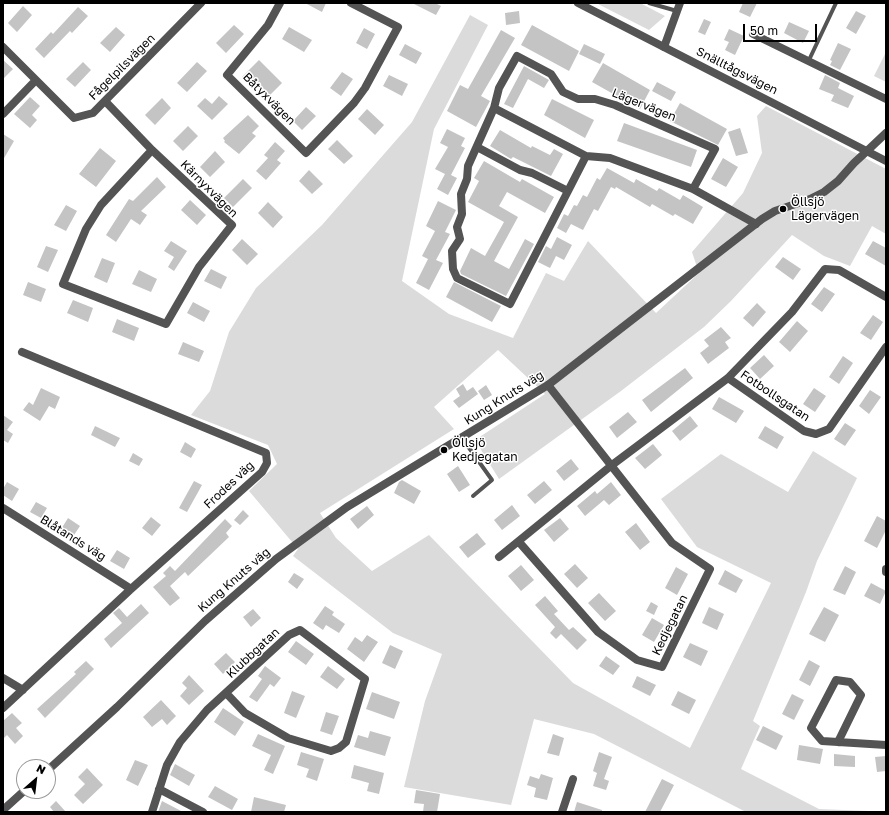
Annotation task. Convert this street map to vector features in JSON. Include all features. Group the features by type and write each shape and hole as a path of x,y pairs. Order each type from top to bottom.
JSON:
{"street":[{"name":"Fågelpilsvägen","path":"3,47 74,118 93,113 201,3"},
{"name":"Båtyxvägen","path":"280,3 268,25 227,75 306,153 354,104 365,88 398,27 351,3"},
{"name":"Snälltågsvägen","path":"578,3 886,161"},
{"path":"664,47 678,7"},
{"path":"753,34 809,60 886,99"},
{"name":"Lägervägen","path":"586,156 510,304 457,278 453,269 452,251 460,239 457,228 462,214 460,194 467,179 468,166 494,108 499,88 517,56 551,74 564,92 578,99 595,99 616,105 715,149 693,189"},
{"path":"3,114 36,80"},
{"name":"Kärnyxvägen","path":"105,101 152,150 232,226 198,267 166,324 63,284 86,229 101,206 152,150"},
{"path":"494,108 586,156 610,158 693,189 756,224"},
{"name":"Kung Knuts väg","path":"56,763 117,707 205,621 276,559 347,507 548,385 756,224 775,211 810,199 824,192 838,181 886,133"},
{"path":"477,147 520,170 532,173 568,192"},
{"name":"Fotbollsgatan","path":"612,465 728,378 792,312 824,269 839,270 886,297"},
{"name":"Fotbollsgatan","path":"728,378 804,431 816,434 829,429 886,347"},
{"name":"Frodes väg","path":"3,708 131,589 262,472 267,463 266,453 22,352"},
{"name":"Kedjegatan","path":"519,542 598,632 637,660 662,668 710,569 672,543 548,385"},
{"path":"499,557 612,465"},
{"name":"Blåtands väg","path":"3,508 131,589"},
{"name":"Klubbgatan","path":"152,812 167,765 180,742 207,710 227,694 289,635 300,630 365,679 346,742 339,748 331,751 288,738 245,713 227,694"},
{"path":"3,678 23,690"},
{"path":"838,742 861,695 850,682 836,680 811,728 822,741 886,746"},
{"path":"562,812 573,779"},
{"path":"159,789 203,812"},
{"path":"3,810 16,798"}],"lane":[{"path":"649,3 678,7"},
{"path":"809,60 836,3"},
{"path":"462,438 492,480 473,496"}],"shaded area":[{"path":"596,3 640,3 665,16 649,30"},
{"path":"470,15 488,25 434,129 402,281 449,314 513,338 546,273 564,281 588,241 656,313 699,273 692,252 743,193 762,153 757,116 766,106 886,169 886,234 872,226 850,266 824,256 792,235 731,301 704,327 621,391 499,479 475,440 545,394 498,350 434,407 454,429 320,513 336,538 372,571 429,535 573,683 690,748 771,583 697,547 661,499 721,454 788,492 813,451 857,478 817,561 806,592 753,721 760,726 741,769 819,809 869,812 746,812 594,734 534,719 511,805 404,787 425,701 442,654 393,633 293,556 298,549 249,491 277,464 268,445 191,415 210,391 229,332 256,288 322,225 412,122"},
{"path":"886,52 886,82 874,76"}],"building":[{"path":"305,3 326,3 322,12"},
{"path":"412,3 435,3 441,6 436,15"},
{"path":"743,3 757,3 750,17 739,12"},
{"path":"23,6 32,15 17,32 8,23"},
{"path":"78,7 88,16 72,33 70,31 44,58 35,49 51,32 53,34"},
{"path":"519,11 520,23 506,25 505,13"},
{"path":"856,11 866,16 856,34 846,28"},
{"path":"704,19 711,22 705,35 698,32"},
{"path":"789,22 809,31 803,43 784,33"},
{"path":"234,25 244,34 226,53 216,43"},
{"path":"532,25 579,51 569,71 521,45"},
{"path":"116,27 125,35 110,52 100,43"},
{"path":"289,27 312,40 304,52 282,39"},
{"path":"364,28 375,34 367,49 356,43"},
{"path":"729,29 744,36 735,55 725,50 729,42 724,40"},
{"path":"501,30 515,38 481,96 490,101 476,127 447,111 460,85 468,89"},
{"path":"838,43 851,49 840,70 830,65 832,61 830,60"},
{"path":"405,44 422,53 416,64 399,55"},
{"path":"584,44 605,54 600,64 579,54"},
{"path":"3,60 13,69 3,79"},
{"path":"259,60 282,83 270,95 257,82 252,87 242,77"},
{"path":"83,62 91,70 75,87 66,79"},
{"path":"197,62 207,71 187,92 177,83"},
{"path":"603,63 650,90 640,109 592,82"},
{"path":"524,66 549,80 544,88 528,79 513,108 504,104"},
{"path":"342,72 353,79 341,96 330,88"},
{"path":"389,75 408,84 402,96 383,86"},
{"path":"825,75 840,83 838,88 854,96 848,108 831,101 834,95 819,89"},
{"path":"657,82 676,92 671,101 652,91"},
{"path":"219,96 228,104 212,120 197,106 205,98 212,104"},
{"path":"30,97 40,106 32,115 37,120 30,128 14,114"},
{"path":"162,98 171,108 155,125 145,115"},
{"path":"552,99 594,120 585,138 544,115"},
{"path":"680,103 727,129 718,145 670,121"},
{"path":"306,107 316,116 302,130 293,121"},
{"path":"367,109 384,125 375,135 358,119"},
{"path":"248,115 259,126 252,133 256,136 239,154 224,142 225,141 223,138"},
{"path":"624,123 697,150 691,167 617,141"},
{"path":"188,126 198,136 183,151 173,141"},
{"path":"740,128 748,153 736,156 728,132"},
{"path":"447,129 465,138 461,146 465,148 451,175 457,178 448,195 437,189 445,174 435,169 448,147 440,143"},
{"path":"500,130 531,148 532,146 550,155 554,149 563,154 551,176 513,157 511,159 490,146"},
{"path":"3,134 14,141 3,160"},
{"path":"337,140 353,156 344,164 328,149"},
{"path":"275,142 285,151 277,160 281,163 266,180 256,171 268,158 264,155"},
{"path":"100,148 116,161 96,187 79,174"},
{"path":"215,151 225,162 210,177 200,167"},
{"path":"723,158 738,167 726,187 711,179"},
{"path":"484,161 520,182 522,179 554,197 545,213 507,192 499,206 518,217 494,261 509,269 525,239 534,244 506,296 461,274 460,271 471,248 485,256 504,222 468,202 479,181 474,178"},
{"path":"607,168 634,183 636,179 657,191 659,188 680,200 683,195 703,207 693,224 675,214 673,216 652,204 650,207 616,187 615,189 611,187 598,211 594,209 583,230 571,224 566,233 557,228 564,214 568,216 574,205 577,206 583,195 587,197 597,178 600,180"},
{"path":"309,170 323,184 312,194 299,181"},
{"path":"157,177 166,187 141,211 147,215 140,225 131,219 116,242 106,235 129,199 133,201"},
{"path":"243,179 252,188 233,207 224,198"},
{"path":"190,200 206,215 197,225 181,210"},
{"path":"438,201 456,210 445,232 450,234 436,260 443,263 429,290 416,283 428,259 422,256 435,231 426,226"},
{"path":"268,202 283,217 273,228 258,213"},
{"path":"66,205 77,211 66,231 54,225"},
{"path":"557,237 572,245 564,260 556,256 550,268 538,262 546,246 551,249"},
{"path":"242,239 258,254 247,265 232,250"},
{"path":"171,241 187,251 174,271 168,267 174,257 164,251"},
{"path":"873,241 886,248 886,266 865,254"},
{"path":"46,246 58,250 48,272 37,267"},
{"path":"783,257 801,269 793,280 775,267"},
{"path":"102,258 115,263 107,283 94,277"},
{"path":"211,269 227,277 221,289 204,281"},
{"path":"139,270 157,279 151,292 132,284"},
{"path":"28,282 46,289 41,302 23,295"},
{"path":"454,282 501,306 492,322 446,297"},
{"path":"824,287 835,294 822,312 811,304"},
{"path":"73,300 93,308 88,322 67,313"},
{"path":"193,302 210,311 204,322 187,313"},
{"path":"757,303 766,312 753,327 743,318"},
{"path":"873,315 883,322 871,340 860,333"},
{"path":"117,319 139,328 134,341 112,332"},
{"path":"797,321 808,331 790,352 779,342"},
{"path":"721,327 731,338 725,342 729,348 708,364 700,353 709,346 704,340"},
{"path":"183,342 204,351 199,362 178,354"},
{"path":"764,355 774,366 760,379 750,368"},
{"path":"843,356 853,363 839,384 829,377"},
{"path":"685,368 693,378 651,412 642,400"},
{"path":"463,384 467,391 473,387 478,394 459,408 453,401 460,396 456,389"},
{"path":"486,385 492,395 484,400 478,391"},
{"path":"41,388 60,397 55,409 49,406 40,421 23,410 29,402 33,405"},
{"path":"814,388 826,396 815,412 803,404"},
{"path":"870,390 881,397 869,414 859,406"},
{"path":"719,397 744,411 736,423 712,409"},
{"path":"628,412 637,422 617,438 609,427"},
{"path":"3,415 13,422 7,430 13,434 8,443 3,440"},
{"path":"690,416 698,426 680,441 672,431"},
{"path":"845,423 856,430 845,446 834,439"},
{"path":"95,426 120,438 115,447 91,435"},
{"path":"765,426 784,437 777,449 758,438"},
{"path":"185,442 196,449 191,458 180,452"},
{"path":"653,444 662,455 645,469 635,458"},
{"path":"133,453 143,459 139,466 129,461"},
{"path":"571,459 579,469 564,481 556,471"},
{"path":"458,466 470,485 459,492 447,474"},
{"path":"402,480 421,491 414,504 394,493 399,482"},
{"path":"194,481 202,485 187,512 179,508"},
{"path":"544,481 552,490 535,504 527,495"},
{"path":"7,482 19,489 12,501 3,495 3,489"},
{"path":"611,482 621,495 609,505 604,500 585,516 577,506 595,491 597,494"},
{"path":"36,502 47,508 41,518 30,512"},
{"path":"512,505 520,516 502,530 494,520"},
{"path":"367,506 374,515 358,529 350,519"},
{"path":"243,510 249,516 240,525 234,520"},
{"path":"877,516 886,521 886,530 877,548 864,541"},
{"path":"151,517 161,525 152,536 142,528"},
{"path":"68,518 80,526 72,538 60,531"},
{"path":"560,518 569,529 554,542 544,530"},
{"path":"225,519 232,526 226,533 229,537 188,576 185,572 170,586 180,598 170,606 153,587 166,576 163,573 170,566 175,571"},
{"path":"636,523 650,542 640,550 625,532"},
{"path":"477,533 486,544 468,558 459,547"},
{"path":"117,550 130,558 124,569 110,561"},
{"path":"575,564 588,578 577,588 564,574"},
{"path":"521,565 534,580 521,591 508,576"},
{"path":"845,566 856,572 845,595 833,590"},
{"path":"676,567 688,574 677,595 665,588"},
{"path":"725,570 743,580 736,593 718,584"},
{"path":"294,573 304,579 297,589 288,582"},
{"path":"871,583 886,591 880,604 864,596"},
{"path":"599,593 616,611 605,621 588,603"},
{"path":"545,596 558,611 554,614 569,630 573,627 587,640 577,650 561,634 556,639 550,633 555,627 535,605"},
{"path":"651,602 658,606 654,615 646,611"},
{"path":"141,604 149,613 111,648 104,639 122,623 113,613 119,608 127,617"},
{"path":"325,606 334,612 332,615 345,624 339,633 326,625 323,630 313,623"},
{"path":"709,607 724,614 717,630 702,623"},
{"path":"824,607 839,615 825,642 809,634"},
{"path":"253,609 261,618 251,627 243,617"},
{"path":"652,618 664,625 654,642 642,635"},
{"path":"367,635 378,642 364,662 347,649 355,637 362,642"},
{"path":"296,641 314,654 306,665 288,652"},
{"path":"690,643 708,651 701,666 683,657"},
{"path":"390,645 403,651 395,669 382,663"},
{"path":"226,653 235,662 223,674 214,664"},
{"path":"606,656 620,666 613,675 599,666"},
{"path":"809,660 820,666 810,686 799,680"},
{"path":"86,661 94,669 45,718 37,709 76,674 74,672"},
{"path":"265,666 281,678 274,687 270,684 257,702 249,697 262,679 258,676"},
{"path":"328,666 345,679 337,689 320,677"},
{"path":"189,675 204,691 189,705 180,696 187,688 182,683"},
{"path":"637,676 656,685 650,696 632,687"},
{"path":"292,691 305,696 296,718 284,713"},
{"path":"678,691 696,700 689,714 671,705"},
{"path":"372,692 400,702 394,719 366,709"},
{"path":"792,694 804,700 794,720 782,714"},
{"path":"161,700 176,716 167,725 162,719 152,727 143,717"},
{"path":"223,708 244,722 235,736 214,722"},
{"path":"326,712 339,716 332,735 320,731"},
{"path":"12,713 22,723 16,728 23,736 15,744 7,735 3,739 3,721"},
{"path":"763,726 783,736 776,750 756,740"},
{"path":"370,731 391,737 385,756 354,747 358,735 368,738"},
{"path":"258,734 285,746 273,774 264,770 271,755 252,746"},
{"path":"553,734 564,738 559,756 547,753"},
{"path":"799,745 823,749 820,764 797,760"},
{"path":"301,752 324,759 317,781 306,777 309,769 297,765"},
{"path":"599,752 612,757 604,779 609,781 606,790 593,786 597,773 593,771"},
{"path":"834,754 855,756 855,767 834,766"},
{"path":"886,756 886,771 877,772 875,757"},
{"path":"135,760 148,765 138,786 126,780"},
{"path":"175,764 195,775 189,786 170,775"},
{"path":"354,765 384,773 379,794 367,791 369,783 351,778"},
{"path":"87,768 103,785 83,804 74,795 85,784 78,777"},
{"path":"541,774 553,778 547,800 534,797 536,788 527,785 530,776 539,779"},
{"path":"662,779 674,785 660,812 645,812"},
{"path":"215,786 238,799 232,810 208,797"},
{"path":"416,790 440,794 437,812 423,812 424,804 414,803"},
{"path":"254,797 286,805 284,812 251,812"},
{"path":"56,801 66,812 54,812 50,807"},
{"path":"162,801 183,812 158,812"},
{"path":"577,802 602,810 602,812 574,812"}],"place":[{"name":"Öllsjö Lägervägen","path":"783,209"},
{"name":"Öllsjö Kedjegatan","path":"444,450"}]}
